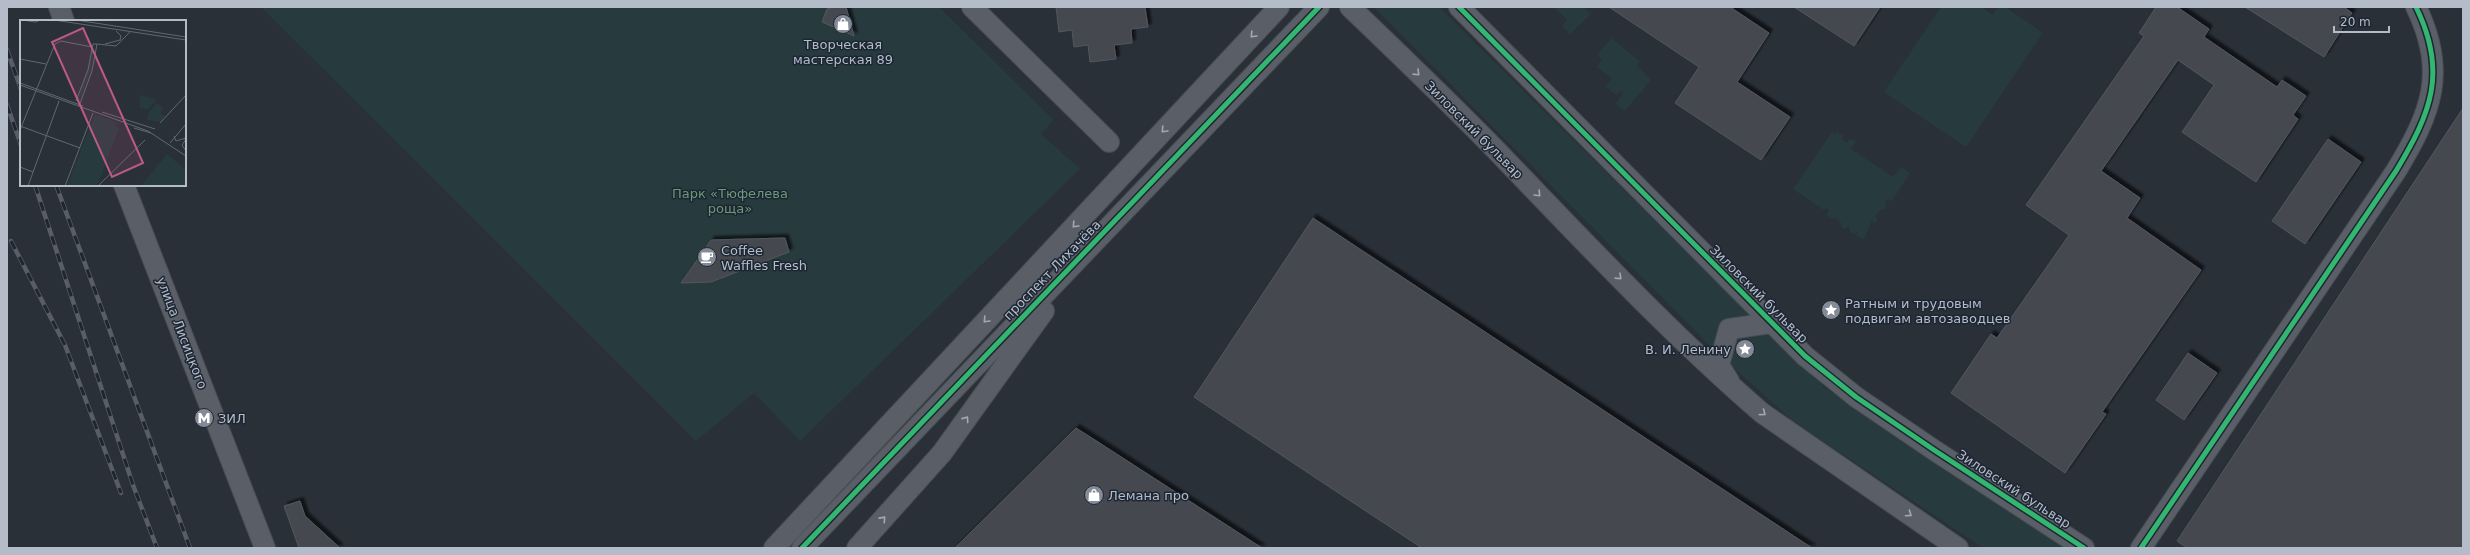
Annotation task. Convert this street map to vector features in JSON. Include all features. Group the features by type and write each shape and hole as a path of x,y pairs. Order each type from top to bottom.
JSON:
{"street":[{"path":"59,7 64,20"},
{"path":"972,7 1109,142"},
{"name":"проспект Лихачёва","path":"774,548 1279,7"},
{"name":"проспект Лихачёва","path":"802,548 1319,7"},
{"name":"Зиловский бульвар","path":"1350,7 1492,146 1591,250 1733,388 1762,413 1958,548"},
{"name":"Зиловский бульвар","path":"1459,7 1771,323 1806,356 1856,396 1934,450 2070,542 2084,548"},
{"path":"2141,548 2396,171 2418,135 2433,95 2433,66 2424,23 2416,7"},
{"name":"улица Лисицкого","path":"124,186 266,548"},
{"path":"857,548 942,453 1057,291"},
{"name":"Зиловский бульвар","path":"1733,388 1719,365 1729,329 1771,323"}],"green space":[{"name":"Парк «Тюфелева роща»","path":"261,7 939,7 1054,120 1041,134 1080,169 800,441 754,393 696,441"},
{"path":"1374,7 1439,7 1824,387 2065,548 1983,548 1793,421 1714,350"},
{"path":"1554,7 1584,7 1591,14 1570,34 1562,26 1567,20"},
{"path":"1941,7 1981,7 1993,15 1998,7 2005,7 2043,33 1966,147 1884,92"},
{"path":"1611,38 1640,61 1637,65 1651,80 1625,111 1615,104 1623,94 1620,91 1616,95 1606,87 1612,79 1597,67 1602,60 1597,55"},
{"path":"1832,132 1835,135 1837,132 1844,136 1842,139 1847,143 1850,138 1856,142 1851,149 1893,177 1901,167 1910,173 1892,201 1887,199 1885,203 1887,205 1884,210 1881,209 1875,217 1878,219 1875,223 1872,221 1864,239 1856,236 1858,233 1856,232 1854,234 1849,231 1850,228 1848,226 1845,230 1840,226 1842,224 1834,217 1833,219 1826,215 1829,210 1826,208 1824,210 1793,189"}],"building":[{"path":"833,7 846,7 854,36 822,22 827,9"},
{"path":"1056,7 1145,7 1148,27 1131,29 1132,43 1114,45 1116,59 1090,62 1088,45 1074,47 1072,30 1059,32"},
{"path":"1609,7 1730,7 1769,33 1737,82 1790,117 1761,160 1675,103 1699,67"},
{"path":"1794,7 1880,7 1854,46"},
{"path":"2156,7 2177,7 2209,29 2204,37 2277,87 2282,80 2306,96 2293,115 2298,119 2256,182 2182,132 2214,85 2178,60 2101,171 2140,198 2127,218 2201,270 2102,412 2106,414 2065,473 1951,393 1991,334 1997,338 2069,235 2026,205 2144,36 2139,33"},
{"path":"2245,7 2344,7 2352,13 2324,57"},
{"path":"2463,108 2463,548 2187,548 2177,541"},
{"path":"2328,139 2361,162 2305,244 2272,221"},
{"path":"1313,218 1812,548 1422,548 1334,490 1194,397"},
{"path":"785,238 789,252 711,282 681,283 711,240"},
{"path":"2188,353 2217,373 2184,420 2156,400"},
{"name":"Лемана про","path":"1076,428 1098,442 1262,548 955,548"},
{"path":"300,501 305,516 340,548 299,548 284,506"}],"railway":[{"path":"7,50 20,86"},
{"path":"7,105 20,142"},
{"path":"35,186 133,485 157,548"},
{"path":"56,186 190,548"},
{"path":"11,241 65,345 121,493"}],"cycle path":[{"path":"802,548 1319,7"},
{"path":"1459,7 1805,356 1856,397 2084,548"},
{"path":"2141,548 2396,171 2408,150 2426,111 2431,92 2433,72 2431,52 2426,30 2416,7"}],"place":[{"name":"Творческая мастерская 89","path":"843,24"},
{"name":"Coffee Waffles Fresh","path":"707,257"},
{"name":"Ратным и трудовым подвигам автозаводцев","path":"1831,310"},
{"name":"В. И. Ленину","path":"1745,349"},
{"name":"ЗИЛ","path":"204,418"},
{"name":"Лемана про","path":"1094,495"}]}
